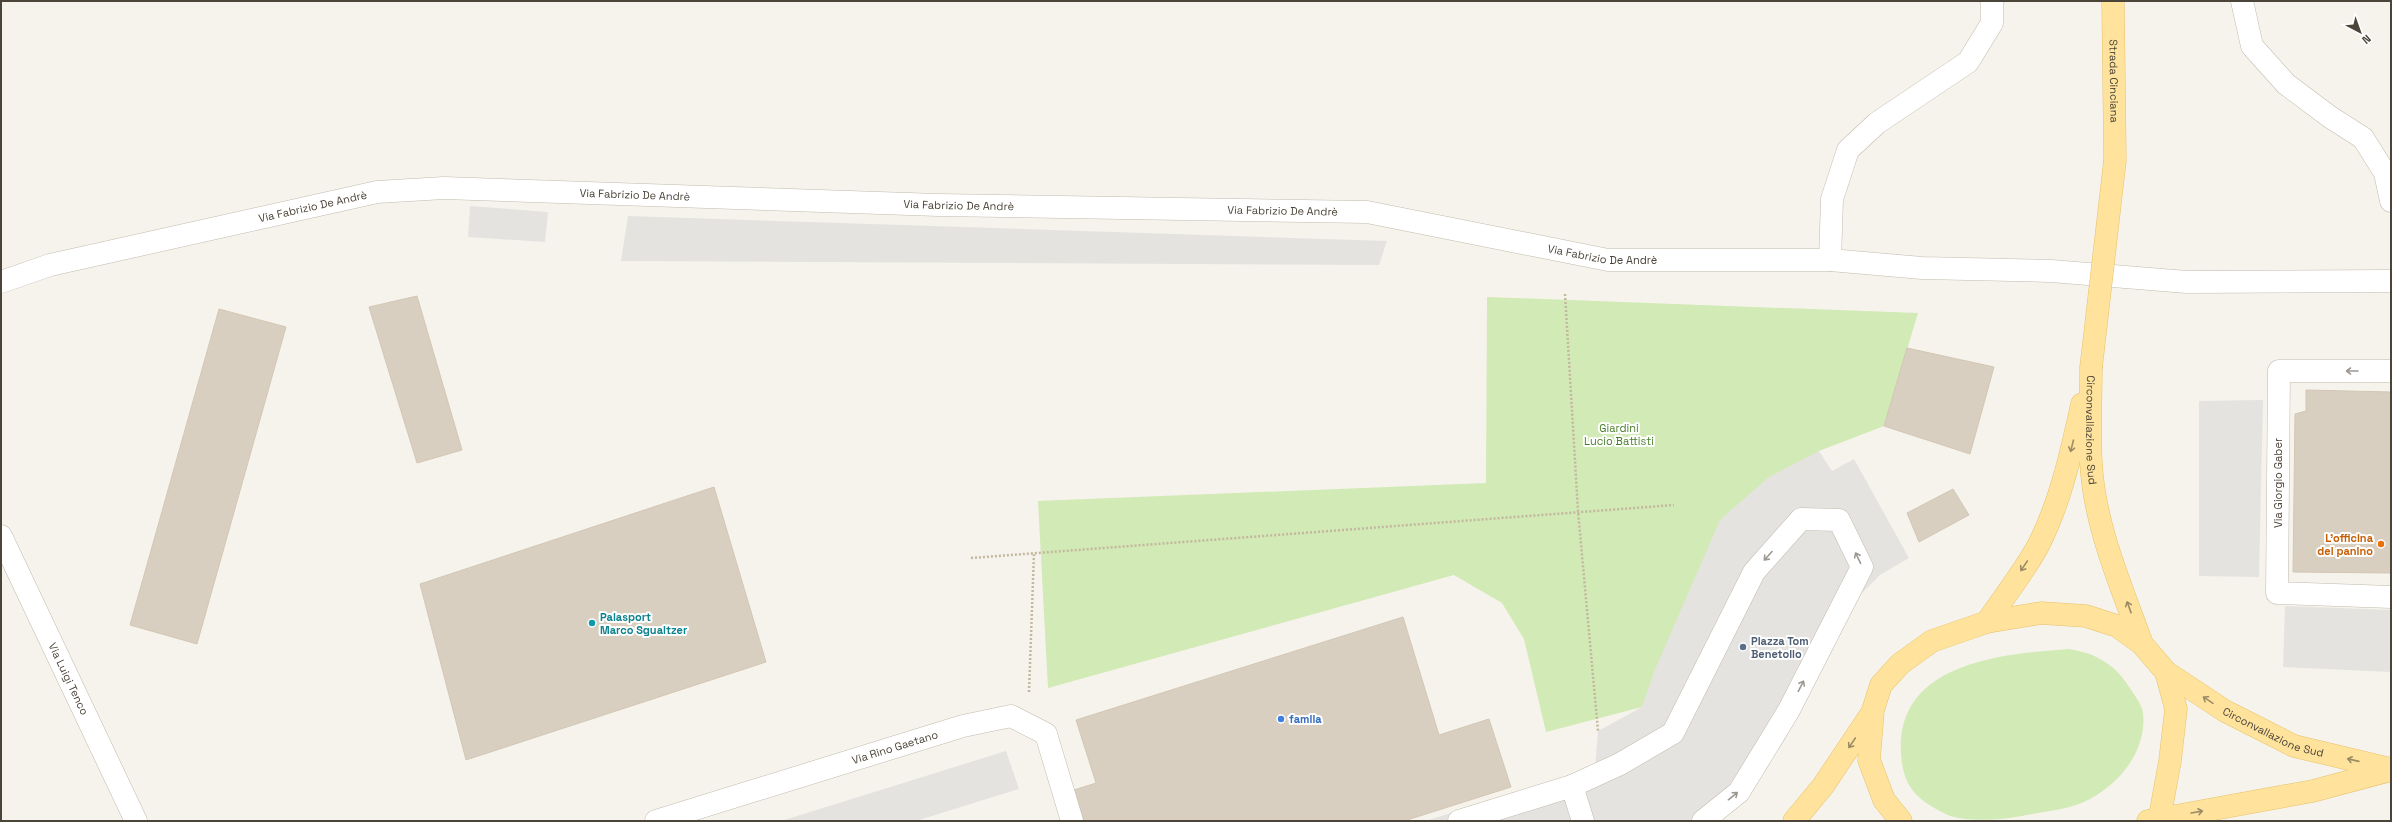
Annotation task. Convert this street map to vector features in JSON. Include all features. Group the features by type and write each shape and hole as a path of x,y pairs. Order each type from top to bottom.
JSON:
{"main road":[{"name":"Strada Cinciana","path":"2091,368 2115,160 2113,1"},
{"name":"Circonvallazione Sud","path":"1987,622 2037,547 2055,508 2063,484 2091,368"},
{"name":"Circonvallazione Sud","path":"2091,368 2091,463 2097,502 2104,537 2142,644"},
{"name":"Circonvallazione Sud","path":"1901,821 1884,800 1869,760 1873,710 1881,685 1900,664 1932,641 1987,622 2041,613 2086,616 2117,626 2142,644 2166,672 2225,711 2294,746 2388,765"},
{"name":"Circonvallazione Sud","path":"2166,672 2176,709 2170,761 2155,820 2313,791 2388,765"},
{"name":"Circonvallazione Sud","path":"1794,821 1823,786 1873,710"}],"street":[{"path":"1830,260 1832,199 1848,150 1877,122 1968,62 1992,23 1992,1"},
{"path":"2242,1 2252,46 2286,84 2330,117 2363,138 2385,173 2391,201"},
{"name":"Via Fabrizio De Andrè","path":"1,282 50,265 377,192 444,188 938,205 1367,212 1608,260 1830,260 1922,268 2051,271 2187,282 2391,281"},
{"name":"Via Giorgio Gaber","path":"2391,371 2279,371 2277,593 2391,597"},
{"path":"1459,821 1498,815 1572,786 1620,764 1673,733 1754,572 1801,519 1839,520 1862,567 1789,710 1739,792 1703,821"},
{"name":"Via Luigi Tenco","path":"1,536 136,821"},
{"name":"Via Rino Gaetano","path":"656,821 963,726 1011,716 1046,734 1072,821"},
{"path":"1572,786 1583,821"}],"path":[{"path":"1565,294 1578,511 1598,732"},
{"path":"971,558 1578,511 1674,505"},
{"path":"1027,724 1034,553"}],"green space":[{"name":"Giardini Lucio Battisti","path":"1487,297 1918,313 1884,426 1819,451 1642,707 1546,732 1524,639 1502,603 1454,575 1048,688 1038,501 1486,483"},
{"path":"2069,649 2092,655 2112,667 2126,682 2138,700 2143,713 2141,740 2136,752 2130,764 2112,784 2090,799 2074,806 2004,819 1976,820 1950,816 1939,811 1915,793 1909,785 1902,766 1901,753 1904,723 1916,699 1935,681 1958,669 1986,660 2043,651"}],"shaded area":[{"path":"470,206 548,212 545,242 468,237"},
{"path":"628,216 1387,241 1379,265 621,261"},
{"path":"2263,400 2259,577 2199,576 2199,401"},
{"name":"Piazza Tom Benetollo","path":"1819,451 1832,471 1854,459 1909,558 1880,575 1833,622 1806,678 1786,738 1747,795 1722,821 1425,821 1595,769 1598,731 1642,707 1654,672 1720,520 1769,477"},
{"path":"2285,606 2391,610 2391,672 2283,667"},
{"path":"1006,751 1019,789 916,821 781,821"}],"building":[{"path":"417,296 462,450 417,463 369,307"},
{"path":"219,309 286,327 197,644 130,625"},
{"path":"1907,348 1994,367 1970,454 1884,426"},
{"path":"2306,390 2391,392 2391,573 2293,572 2295,414 2306,411"},
{"name":"Palasport Marco Sguaitzer","path":"714,487 766,662 466,760 420,584"},
{"path":"1953,489 1969,515 1919,542 1907,513"},
{"path":"1403,617 1439,735 1489,719 1511,787 1404,821 1084,821 1074,790 1096,783 1076,720"}],"place":[{"name":"L'officina del panino","path":"2381,544"},
{"name":"Palasport Marco Sguaitzer","path":"592,623"},
{"name":"Piazza Tom Benetollo","path":"1743,647"},
{"name":"famila","path":"1281,719"}]}
